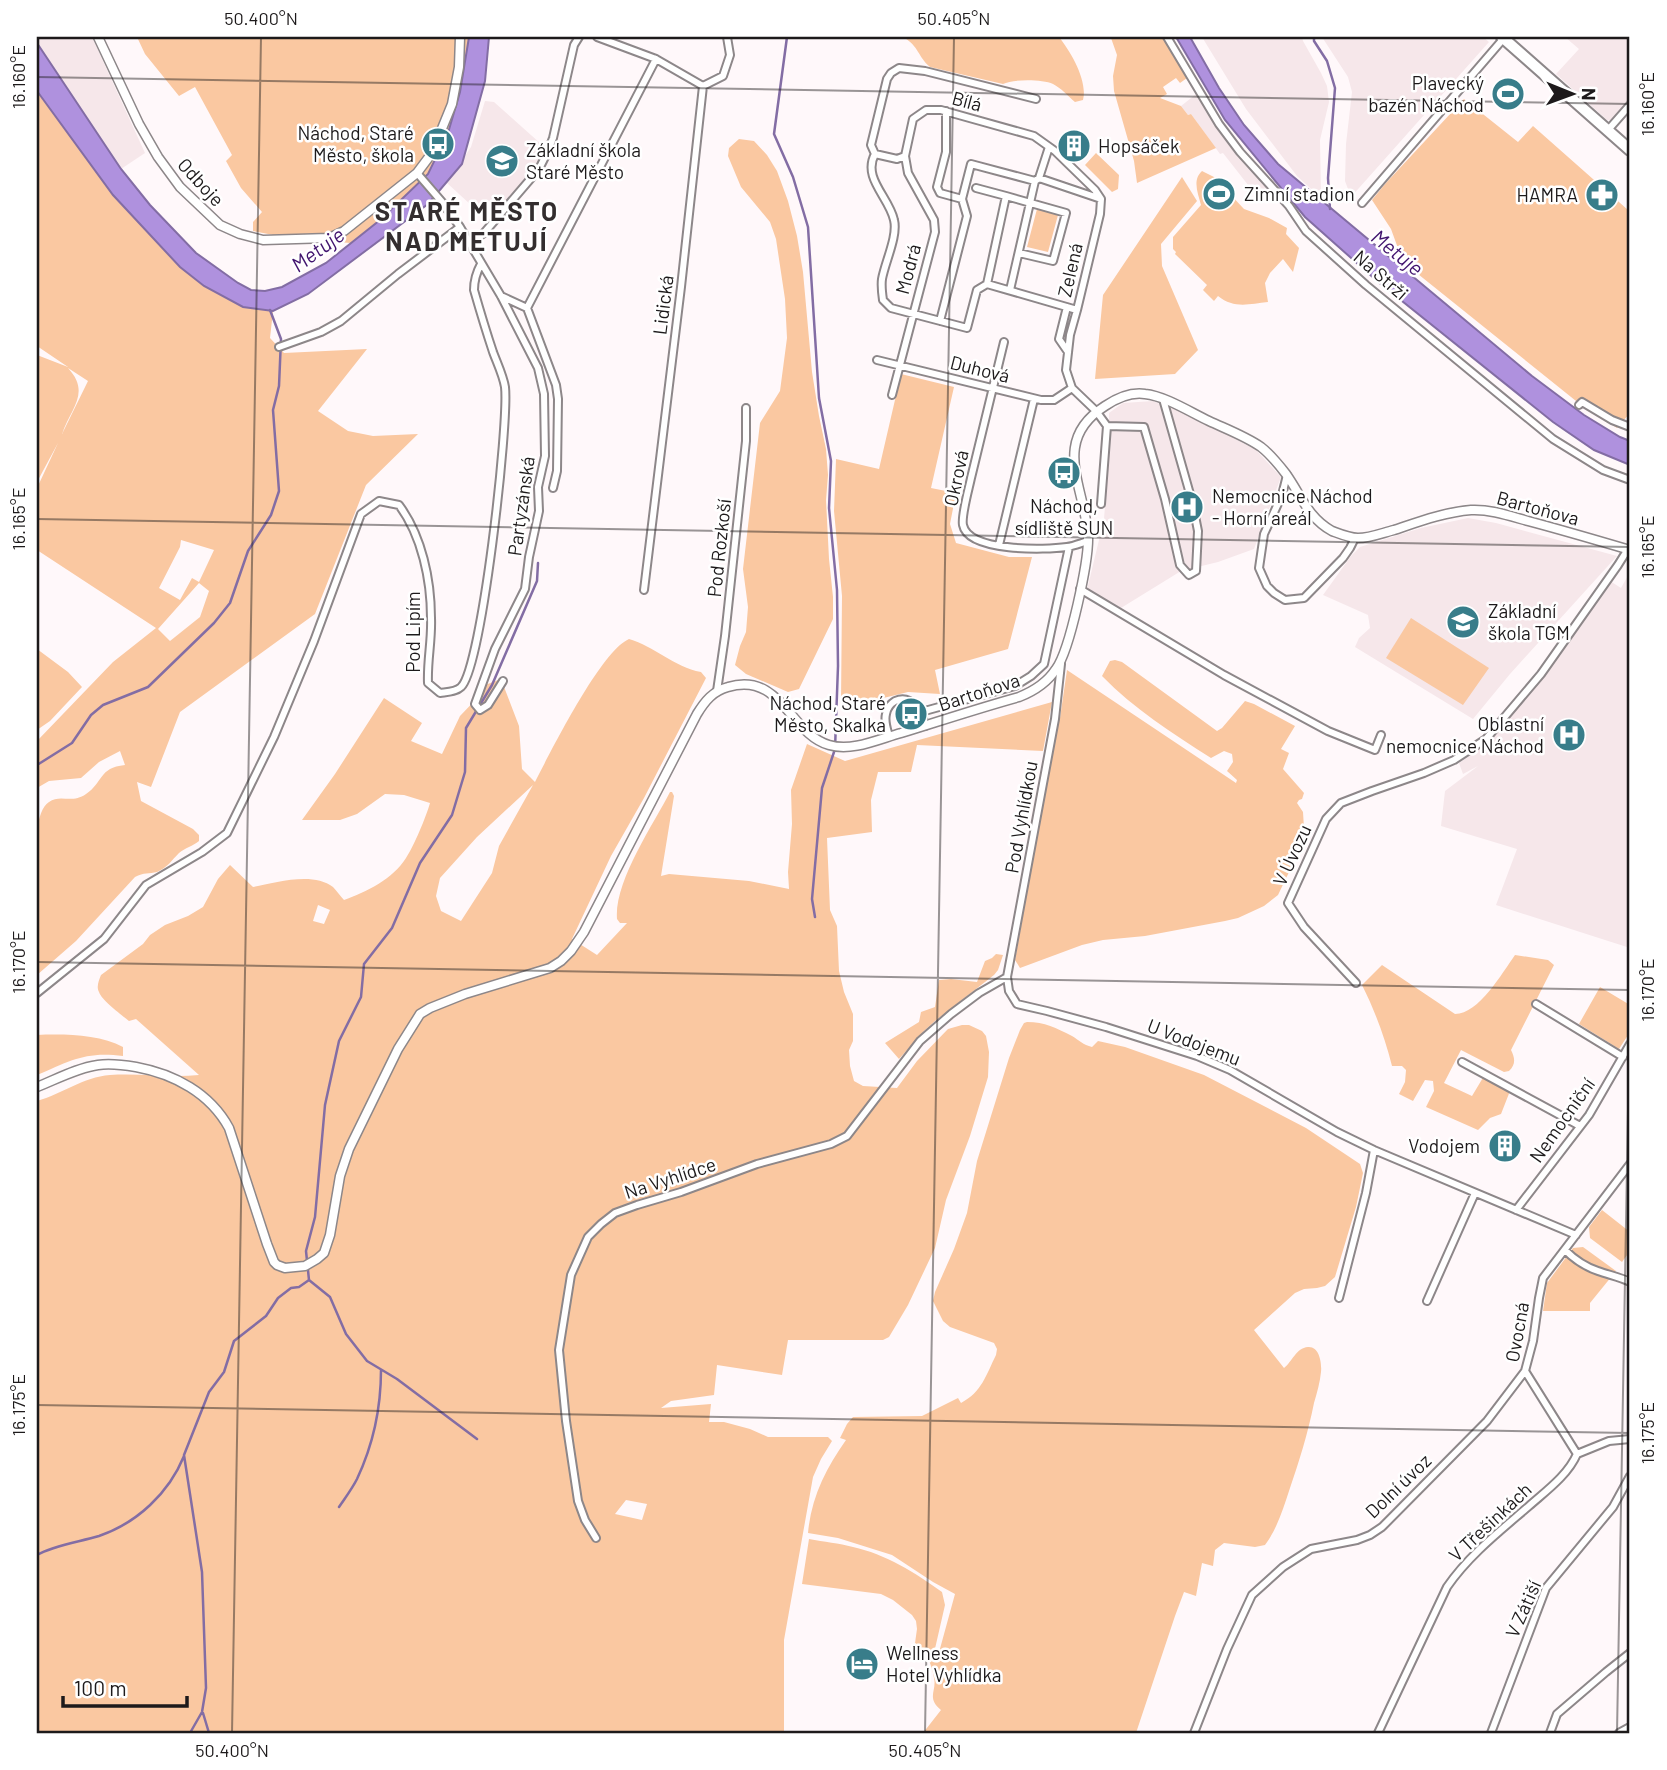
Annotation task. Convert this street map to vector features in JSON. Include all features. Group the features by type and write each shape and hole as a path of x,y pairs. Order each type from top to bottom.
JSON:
{"main road":[{"path":"1504,37 1630,150"}],"street":[{"name":"Odboje","path":"99,37 139,124 180,187 220,225 263,240 329,238 344,231 419,175 432,153 452,104 459,67 460,37"},
{"path":"470,243 484,233 539,169 553,138 574,45 579,37"},
{"path":"597,37 656,59 703,86 723,76 730,55 727,37"},
{"name":"Na Strži","path":"1167,37 1226,133 1289,206 1306,231 1366,285 1553,439 1603,470 1630,480"},
{"path":"1362,203 1504,37"},
{"path":"419,175 460,227 501,296 527,308 656,59"},
{"path":"875,155 871,145 887,79 899,68 925,71 1036,99"},
{"name":"Lidická","path":"644,590 703,86"},
{"path":"1608,130 1630,105"},
{"name":"Bílá","path":"905,156 914,119 926,110 946,111 1034,136 1049,146"},
{"path":"946,111 946,152 937,187 940,193 961,199"},
{"path":"1010,290 1030,202 1049,146 1096,190 1101,200"},
{"path":"875,155 897,159 905,156"},
{"path":"875,155 870,170 894,220 894,233 881,282 883,300 891,309 967,328 977,290 987,284 1077,310"},
{"name":"Modrá","path":"892,395 935,232 934,220 908,173 905,156"},
{"path":"940,321 967,216 961,199 971,164 1037,180 1101,200"},
{"path":"976,188 1066,213 1053,261 1019,253"},
{"path":"987,284 1006,196"},
{"name":"Zelená","path":"1072,388 1066,370 1070,335 1100,214 1101,200"},
{"path":"279,347 321,332 341,321 460,227"},
{"name":"Pod Lipím","path":"37,993 104,939 146,885 202,852 227,833 274,737 324,617 361,514 379,501 399,505 408,517 417,538 429,582 432,619 428,683 440,693 461,687 470,668 487,586 506,405 504,384 474,290 476,273 481,264"},
{"name":"Partyzánská","path":"501,296 538,368 544,394 545,456 538,487 539,511 525,589 495,649 475,704 480,710 488,705 503,681"},
{"path":"1067,307 1059,339 1068,352"},
{"name":"Partyzánská","path":"527,308 556,385 557,471 553,488"},
{"path":"993,388 1004,342"},
{"name":"Duhová","path":"877,360 1034,399 1054,400 1072,388"},
{"name":"Okrová","path":"993,388 962,524 967,534 974,539 999,545 1027,548 1069,547 1088,541"},
{"path":"1072,388 1107,426 1101,504"},
{"path":"1096,411 1112,401 1134,394 1150,394 1258,445 1287,475 1315,518 1334,531 1355,538 1335,566 1304,598 1285,600 1267,586 1259,568 1264,534 1282,495 1287,475"},
{"path":"999,545 1034,399"},
{"path":"1107,426 1144,427 1165,499 1180,565 1189,575 1196,570 1198,531 1192,500 1163,399"},
{"path":"1579,405 1582,402 1612,420 1630,427"},
{"name":"Pod Rozkoší","path":"717,691 746,441 746,408"},
{"name":"Bartoňova","path":"717,691 737,685 761,688 775,698 816,740 839,747 889,736 1023,696 1045,682 1061,662 1086,559 1086,522 1076,483 1075,455 1079,433 1096,411"},
{"name":"Bartoňova","path":"1355,538 1455,512 1480,510 1629,549"},
{"path":"921,712 1015,686 1044,664 1069,547"},
{"name":"V Úvozu","path":"1356,983 1304,927 1288,902 1326,818 1341,803 1454,760 1486,739 1541,674 1629,549"},
{"path":"1080,589 1224,675 1328,731 1375,750 1381,735"},
{"name":"Pod Vyhlídkou","path":"1007,977 1055,719 1061,662"},
{"path":"37,1087 85,1068 114,1064 163,1073 199,1093 215,1108 229,1128 274,1262 285,1268 299,1267 317,1259 326,1249 340,1176 349,1149 398,1049 417,1017 430,1008 465,994 550,968 572,951 697,714 717,691"},
{"path":"889,736 886,713 891,703 900,699 908,700 917,707 925,726"},
{"name":"U Vodojemu","path":"1007,977 1009,991 1017,1004 1106,1027 1197,1056 1239,1075 1337,1132 1374,1150 1576,1235"},
{"name":"Na Vyhlídce","path":"596,1538 578,1502 559,1350 571,1275 588,1237 615,1213 757,1164 831,1144 847,1136 920,1041 970,1000 1007,977"},
{"path":"1536,1004 1623,1057"},
{"name":"Nemocniční","path":"1516,1210 1589,1115 1630,1044"},
{"path":"1462,1062 1580,1126"},
{"path":"1339,1298 1374,1150"},
{"name":"Ovocná","path":"1577,1454 1525,1371 1533,1341 1543,1278 1630,1164"},
{"path":"1427,1301 1475,1193"},
{"path":"1565,1250 1595,1271 1630,1282"},
{"name":"Dolní úvoz","path":"1194,1733 1252,1595 1283,1567 1311,1549 1357,1540 1382,1527 1487,1421 1525,1371"},
{"path":"1577,1454 1609,1441 1630,1439"},
{"name":"V Třešinkách","path":"1378,1733 1455,1575 1546,1491 1572,1465 1577,1454"},
{"name":"V Zátiší","path":"1492,1733 1546,1588 1614,1507 1630,1476"},
{"path":"1550,1733 1557,1714 1630,1653"},
{"path":"1619,1733 1630,1727"}],"shaded area":[{"path":"37,37 92,37 145,153 121,169 38,46"},
{"path":"137,37 469,37 460,92 448,133 428,174 380,220 351,243 294,239 253,231 253,222 262,212 241,188 226,161 232,155 195,87 179,96 145,54"},
{"path":"469,37 489,37 485,81 462,164 428,204 308,294 273,311 243,307 204,286 180,267 113,195 37,91 37,43 121,169 150,205 196,253 238,283 251,290 265,291 282,287 326,263 380,220 428,174 448,133 460,92"},
{"path":"903,37 1059,37 1081,76 1083,100 1075,102 1048,82 1020,80 1003,84 930,67"},
{"path":"1112,37 1163,37 1187,78 1180,83 1176,78 1163,87 1167,94 1160,98 1181,106 1188,115 1191,114 1216,148 1137,183 1134,161 1114,91 1113,76 1117,55"},
{"path":"1176,37 1190,37 1244,125 1278,164 1532,376 1584,415 1630,441 1630,465 1594,450 1553,422 1377,281 1305,217 1225,120"},
{"path":"1202,37 1302,37 1327,86 1329,102 1320,140 1321,198 1297,176 1246,109"},
{"path":"1322,37 1483,37 1489,42 1351,197 1345,181 1352,92 1348,77"},
{"path":"1565,37 1630,37 1630,98 1613,120 1607,120 1556,74 1579,49"},
{"path":"37,91 113,195 204,286 243,307 273,311 270,338 284,353 367,349 318,411 348,431 373,436 418,434 366,485 315,614 180,712 151,787 137,782 141,801 193,829 199,835 199,841 179,853 161,870 135,877 76,941 37,975 37,827 41,813 53,800 81,797 110,769 125,765 120,751 99,762 81,778 49,781 37,788 37,741 113,662 156,628 37,550 37,488 58,443 37,482 37,355 68,367 37,346","holes":["68,368 88,381 62,434 79,393 75,377","181,540 214,550 199,582 192,578 180,600 159,588","199,583 209,591 200,617 170,641 158,629"]},
{"path":"1200,91 1242,152 1273,185 1259,199 1223,153 1220,154 1191,114 1188,115 1181,106"},
{"path":"1464,99 1518,142 1533,126 1630,209 1630,413 1617,428 1581,405 1403,262 1391,229 1372,200"},
{"name":"Základní škola Staré Město","path":"485,101 494,102 550,152 499,207 495,204 483,216 447,183 471,147"},
{"path":"739,139 754,141 767,155 777,171 788,201 803,272 812,372 826,449 833,619 799,689 788,692 746,674 735,665 746,632 748,607 743,569 760,423 780,391 787,338 785,299 776,239 770,222 741,187 728,156 729,148"},
{"path":"1096,153 1119,175 1118,189 1112,192 1085,165"},
{"path":"1202,171 1214,177 1244,209 1287,228 1286,234 1299,248 1293,272 1283,259 1270,273 1265,283 1268,302 1236,304 1218,296 1214,301 1203,290 1207,285 1175,254 1173,237 1201,205 1196,183"},
{"path":"1182,177 1197,201 1161,244 1162,266 1198,350 1175,374 1095,379 1103,295"},
{"path":"1037,209 1058,215 1048,252 1027,247"},
{"path":"901,374 954,387 931,488 956,493 950,524 956,543 1009,557 1032,557 1008,649 935,670 940,694 908,692 867,702 841,702 842,596 834,511 836,459 879,469"},
{"name":"Nemocnice Náchod - Horní areál","path":"1153,401 1192,416 1256,450 1281,477 1254,549 1181,571 1121,608 1087,590 1104,519 1109,413 1123,403"},
{"name":"Základní škola TGM","path":"1468,518 1617,556 1473,719 1355,647 1359,638 1370,628 1368,615 1323,595 1360,547 1421,528"},
{"name":"Oblastní nemocnice Náchod","path":"1630,572 1630,948 1496,905 1517,849 1441,826 1445,791 1478,766 1463,774 1459,763 1484,745 1610,581 1621,588"},
{"path":"1411,618 1489,668 1463,705 1386,658"},
{"path":"629,639 682,666 701,672 706,678 611,856 572,939 597,955 627,923 620,923 617,919 622,888 636,854 670,792 674,796 661,876 669,874 749,881 789,889 791,790 807,744 845,761 1052,702 1043,751 917,745 911,772 878,772 871,800 872,832 827,838 830,910 837,926 839,971 853,1014 853,1041 849,1050 854,1081 863,1086 897,1088 917,1061 948,1029 962,1025 982,1031 986,1036 989,1052 988,1077 946,1200 935,1248 908,1305 889,1337 883,1340 788,1340 782,1375 717,1365 714,1395 671,1401 661,1408 711,1404 709,1422 724,1422 768,1437 828,1437 832,1441 813,1477 784,1640 784,1733 37,1733 37,1101 100,1076 199,1075 136,1019 129,1021 112,1008 101,996 98,988 101,975 165,925 203,907 218,879 230,865 253,887 282,881 315,880 333,887 344,900 370,889 401,866 413,846 430,803 404,795 385,794 357,814 340,820 302,820 384,698 422,723 411,741 442,754 460,716 482,693 485,685 501,679 519,726 522,769 535,782 591,681 618,647","holes":["533,785 499,846 492,873 461,921 441,911 436,896 440,878 477,837","318,905 330,910 324,924 313,921","626,1500 647,1504 642,1520 615,1514"]},
{"path":"37,649 68,672 82,687 50,721 37,730"},
{"path":"1110,661 1122,662 1217,731 1245,701 1295,726 1281,749 1289,753 1283,769 1304,793 1297,803 1303,812 1304,828 1295,848 1290,870 1278,895 1264,906 1225,921 1082,945 1020,968 1015,960 1067,670 1236,783 1237,780 1227,771 1233,762 1232,754 1224,751 1211,758 1140,710 1114,688 1102,676"},
{"path":"996,954 1003,955 994,975 935,1021 899,1059 885,1043 919,1022 921,1012 935,1007 939,980 977,982 985,961"},
{"path":"1515,955 1548,960 1554,965 1511,1050 1513,1066 1504,1072 1461,1050 1444,1083 1472,1096 1484,1076 1510,1091 1501,1114 1490,1118 1478,1130 1426,1107 1434,1091 1433,1081 1425,1080 1413,1101 1399,1094 1405,1082 1406,1070 1402,1066 1392,1066 1362,985 1382,965 1455,1014 1464,1012 1481,1000"},
{"path":"1600,987 1630,1005 1630,1032 1619,1049 1579,1024"},
{"path":"1027,1022 1050,1026 1092,1047 1098,1041 1125,1047 1204,1075 1306,1128 1360,1164 1363,1173 1335,1277 1325,1286 1295,1293 1254,1330 1284,1368 1297,1353 1308,1347 1315,1349 1321,1364 1319,1384 1306,1436 1279,1519 1265,1545 1255,1547 1224,1543 1215,1550 1213,1566 1202,1563 1196,1596 1184,1592 1136,1733 923,1733 941,1710 933,1698 935,1683 930,1663 915,1643 917,1629 912,1615 881,1594 802,1584 809,1539 865,1550 900,1565 942,1592 945,1605 934,1653 938,1656 955,1594 892,1555 838,1538 808,1533 812,1508 821,1484 846,1440 840,1438 853,1417 922,1416 958,1398 961,1403 979,1388 996,1355 994,1343 950,1327 943,1321 933,1301 967,1213 977,1161 1009,1058 1020,1030"},
{"path":"37,1035 92,1037 123,1047 123,1056 88,1056 37,1075"},
{"path":"1602,1210 1630,1232 1630,1251 1622,1262 1590,1238 1589,1227"},
{"path":"1583,1247 1616,1271 1590,1303 1590,1311 1543,1311 1547,1283 1573,1248"}],"waterway":[{"path":"787,37 774,134 793,177 808,227 819,398 831,461 829,508 837,590 835,749 822,788 812,899 815,917"},
{"path":"1314,37 1327,61 1335,88 1328,178 1330,209"},
{"path":"37,765 72,743 91,715 103,705 148,687 214,623 230,603 248,551 271,515 279,491 273,410 279,386 281,339 270,310"},
{"path":"190,1733 202,1712 206,1688 202,1572 184,1455 209,1392 224,1372 234,1341 266,1316 278,1298 291,1288 299,1287 309,1280 306,1251 315,1217 325,1105 339,1041 361,997 364,964 392,928 420,863 452,815 465,772 466,728 492,685 537,581 538,563"},
{"path":"309,1280 330,1297 346,1334 367,1361 397,1379 477,1439"},
{"path":"339,1507 357,1479 372,1440 380,1398 381,1370"},
{"path":"37,1555 59,1546 99,1536 139,1515 161,1494 178,1470 184,1456"},
{"path":"203,1713 209,1733"}],"place":[{"name":"Plavecký bazén Náchod","path":"1508,94"},
{"name":"Náchod, Staré Město, škola","path":"438,144"},
{"name":"Hopsáček","path":"1074,146"},
{"name":"Základní škola Staré Město","path":"502,161"},
{"name":"Zimní stadion","path":"1219,194"},
{"name":"HAMRA","path":"1602,195"},
{"name":"Náchod, sídliště SUN","path":"1064,473"},
{"name":"Nemocnice Náchod - Horní areál","path":"1187,507"},
{"name":"Základní škola TGM","path":"1463,622"},
{"name":"Náchod, Staré Město, Skalka","path":"911,714"},
{"name":"Oblastní nemocnice Náchod","path":"1569,735"},
{"name":"Vodojem","path":"1505,1146"},
{"name":"Wellness Hotel Vyhlídka","path":"862,1664"}],"district":[{"name":"STARÉ MĚSTO NAD METUJÍ","path":"467,227"}],"water label":[{"name":"Metuje","path":"318,250"},
{"name":"Metuje","path":"1397,253"}]}
